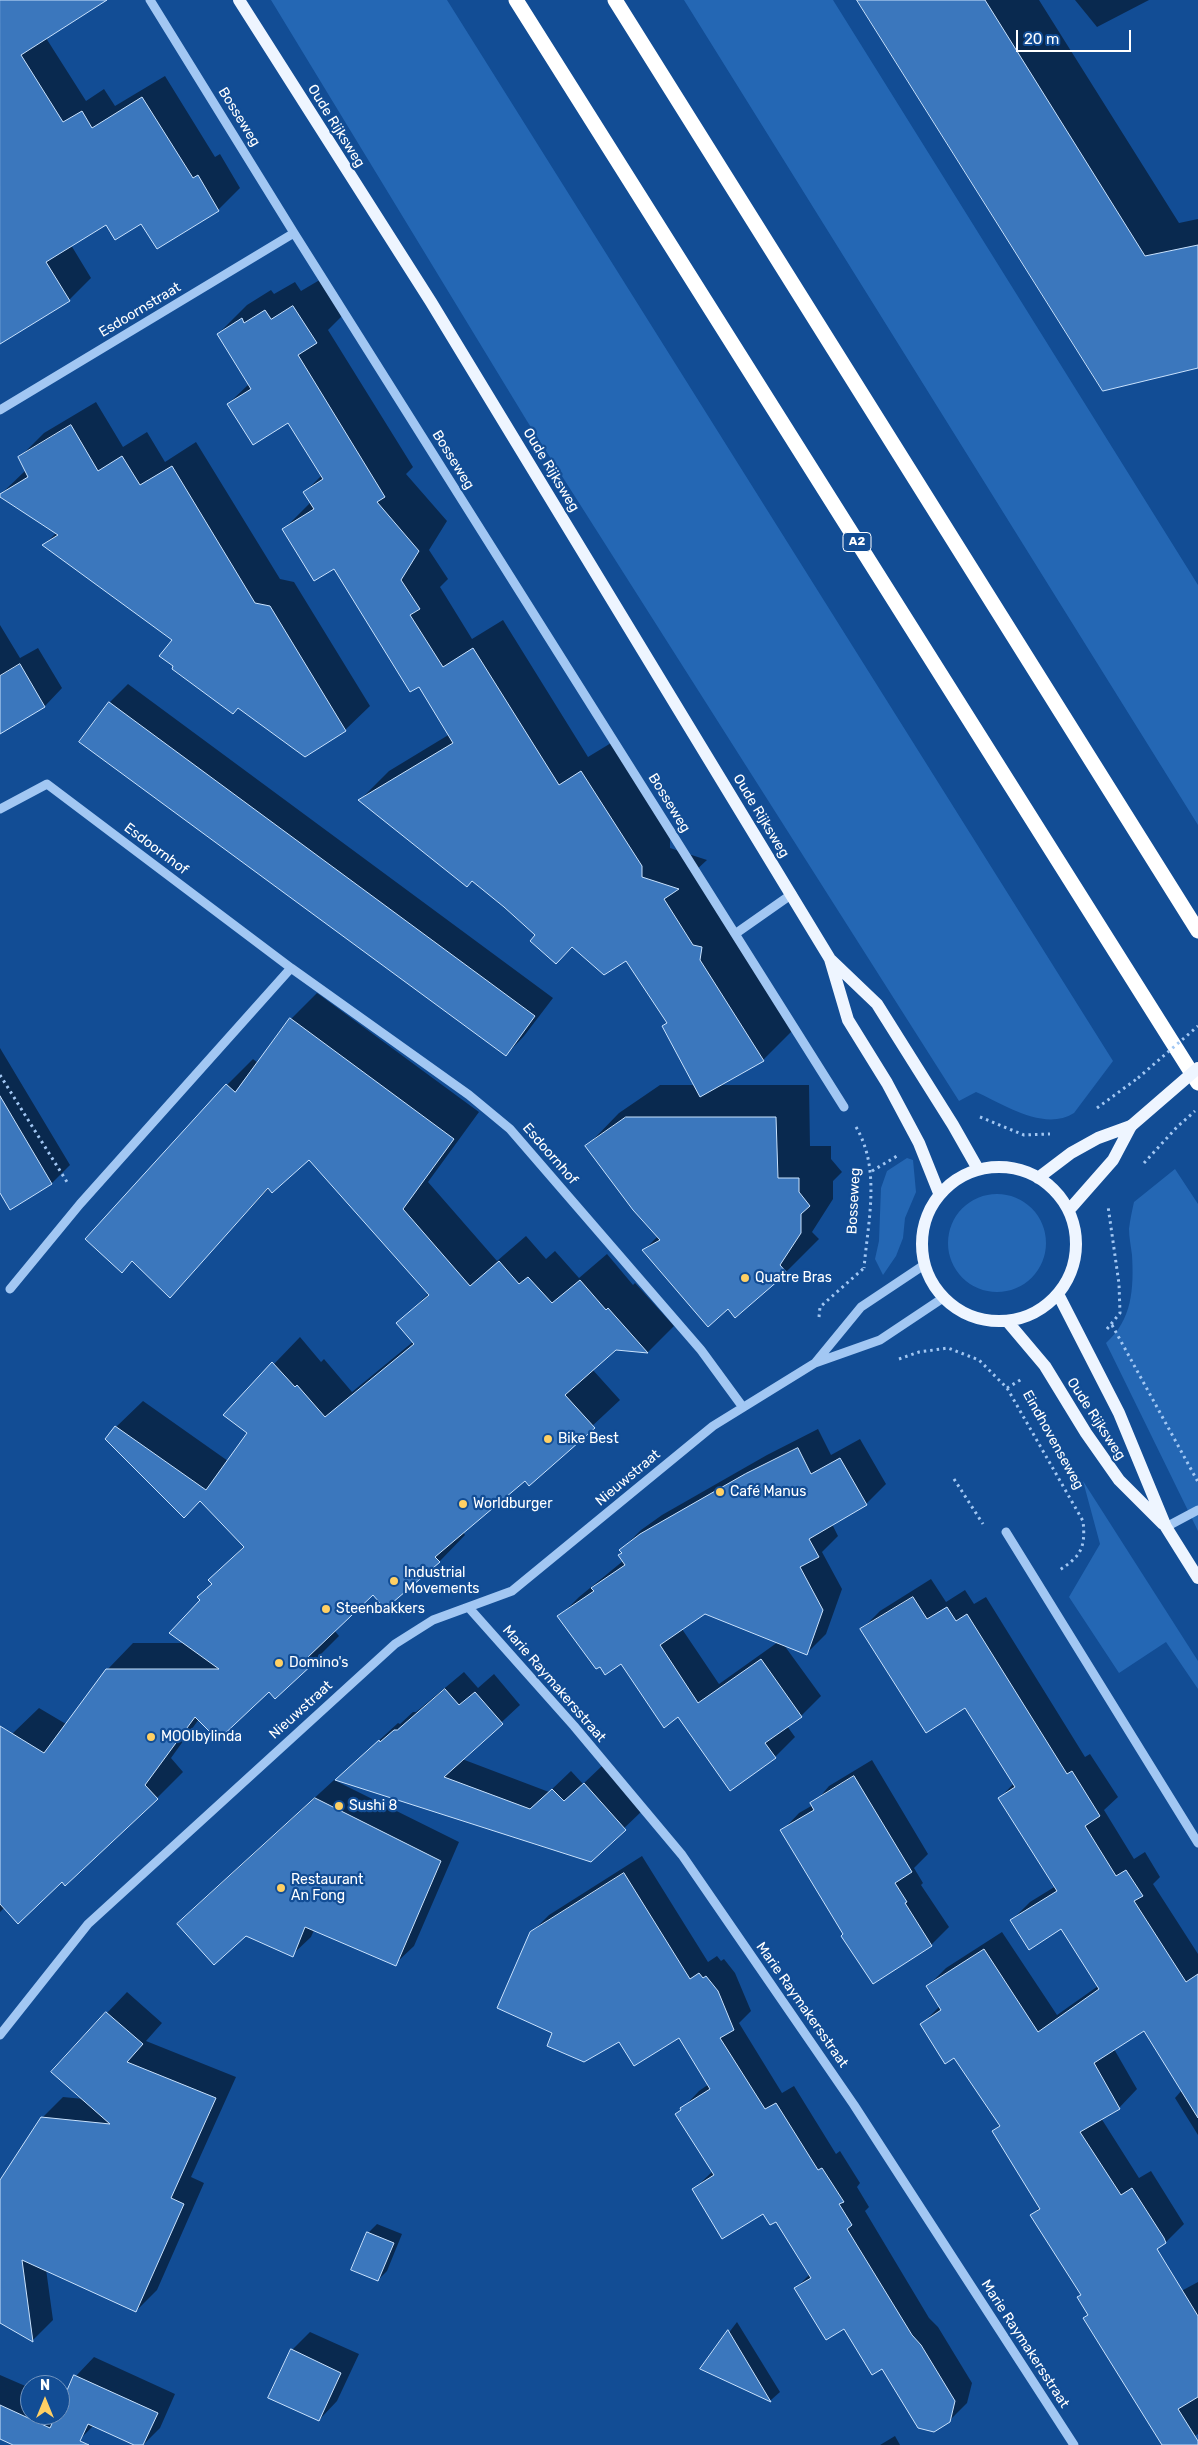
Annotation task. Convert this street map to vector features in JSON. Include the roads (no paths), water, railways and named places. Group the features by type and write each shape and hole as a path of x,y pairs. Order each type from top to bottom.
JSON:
{"highway":[{"name":"A2","path":"516,0 1198,1083"},
{"path":"615,0 1198,931"}],"main road":[{"name":"Oude Rijksweg","path":"239,0 431,302 792,894 830,959 848,1020 887,1083 916,1137 939,1193"},
{"name":"Oude Rijksweg","path":"830,959 877,1004 954,1125 978,1169"},
{"path":"1038,1178 1071,1153 1098,1138 1131,1126 1198,1068"},
{"path":"1068,1210 1113,1160 1131,1126"},
{"path":"1001,1166 1023,1170 1038,1178 1059,1195 1068,1210 1074,1227 1075,1254 1068,1279 1058,1294 1035,1312 1007,1321 990,1321 957,1309 943,1298 932,1283 924,1265 921,1240 926,1215 939,1193 957,1178 978,1169 1001,1166"},
{"name":"Oude Rijksweg","path":"1058,1294 1119,1413 1166,1527 1198,1578"},
{"name":"Oude Rijksweg","path":"1007,1321 1045,1366 1086,1433 1119,1480 1166,1527"}],"street":[{"name":"Bosseweg","path":"150,0 294,233 844,1107"},
{"name":"Esdoornstraat","path":"0,410 294,233"},
{"name":"Esdoornhof","path":"0,809 47,784 290,968 468,1095 510,1129 701,1350 742,1406"},
{"path":"735,934 792,894"},
{"path":"10,1289 80,1204 290,968"},
{"name":"Nieuwstraat","path":"815,1363 861,1307 924,1265"},
{"name":"Nieuwstraat","path":"1,2031 88,1924 395,1644 433,1620 470,1609 512,1591 713,1426 742,1406 815,1363 880,1340 943,1298"},
{"path":"1166,1527 1198,1510"},
{"path":"1006,1532 1198,1843"},
{"name":"Marie Raymakersstraat","path":"470,1609 574,1726 682,1855 854,2105 1074,2445"}],"place":[{"name":"Quatre Bras","path":"745,1278"},
{"name":"Bike Best","path":"548,1439"},
{"name":"Café Manus","path":"720,1492"},
{"name":"Worldburger","path":"463,1504"},
{"name":"Industrial Movements","path":"394,1581"},
{"name":"Steenbakkers","path":"326,1609"},
{"name":"Domino's","path":"279,1663"},
{"name":"MOOIbylinda","path":"151,1737"},
{"name":"Sushi 8","path":"339,1806"},
{"name":"Restaurant An Fong","path":"281,1888"}]}
